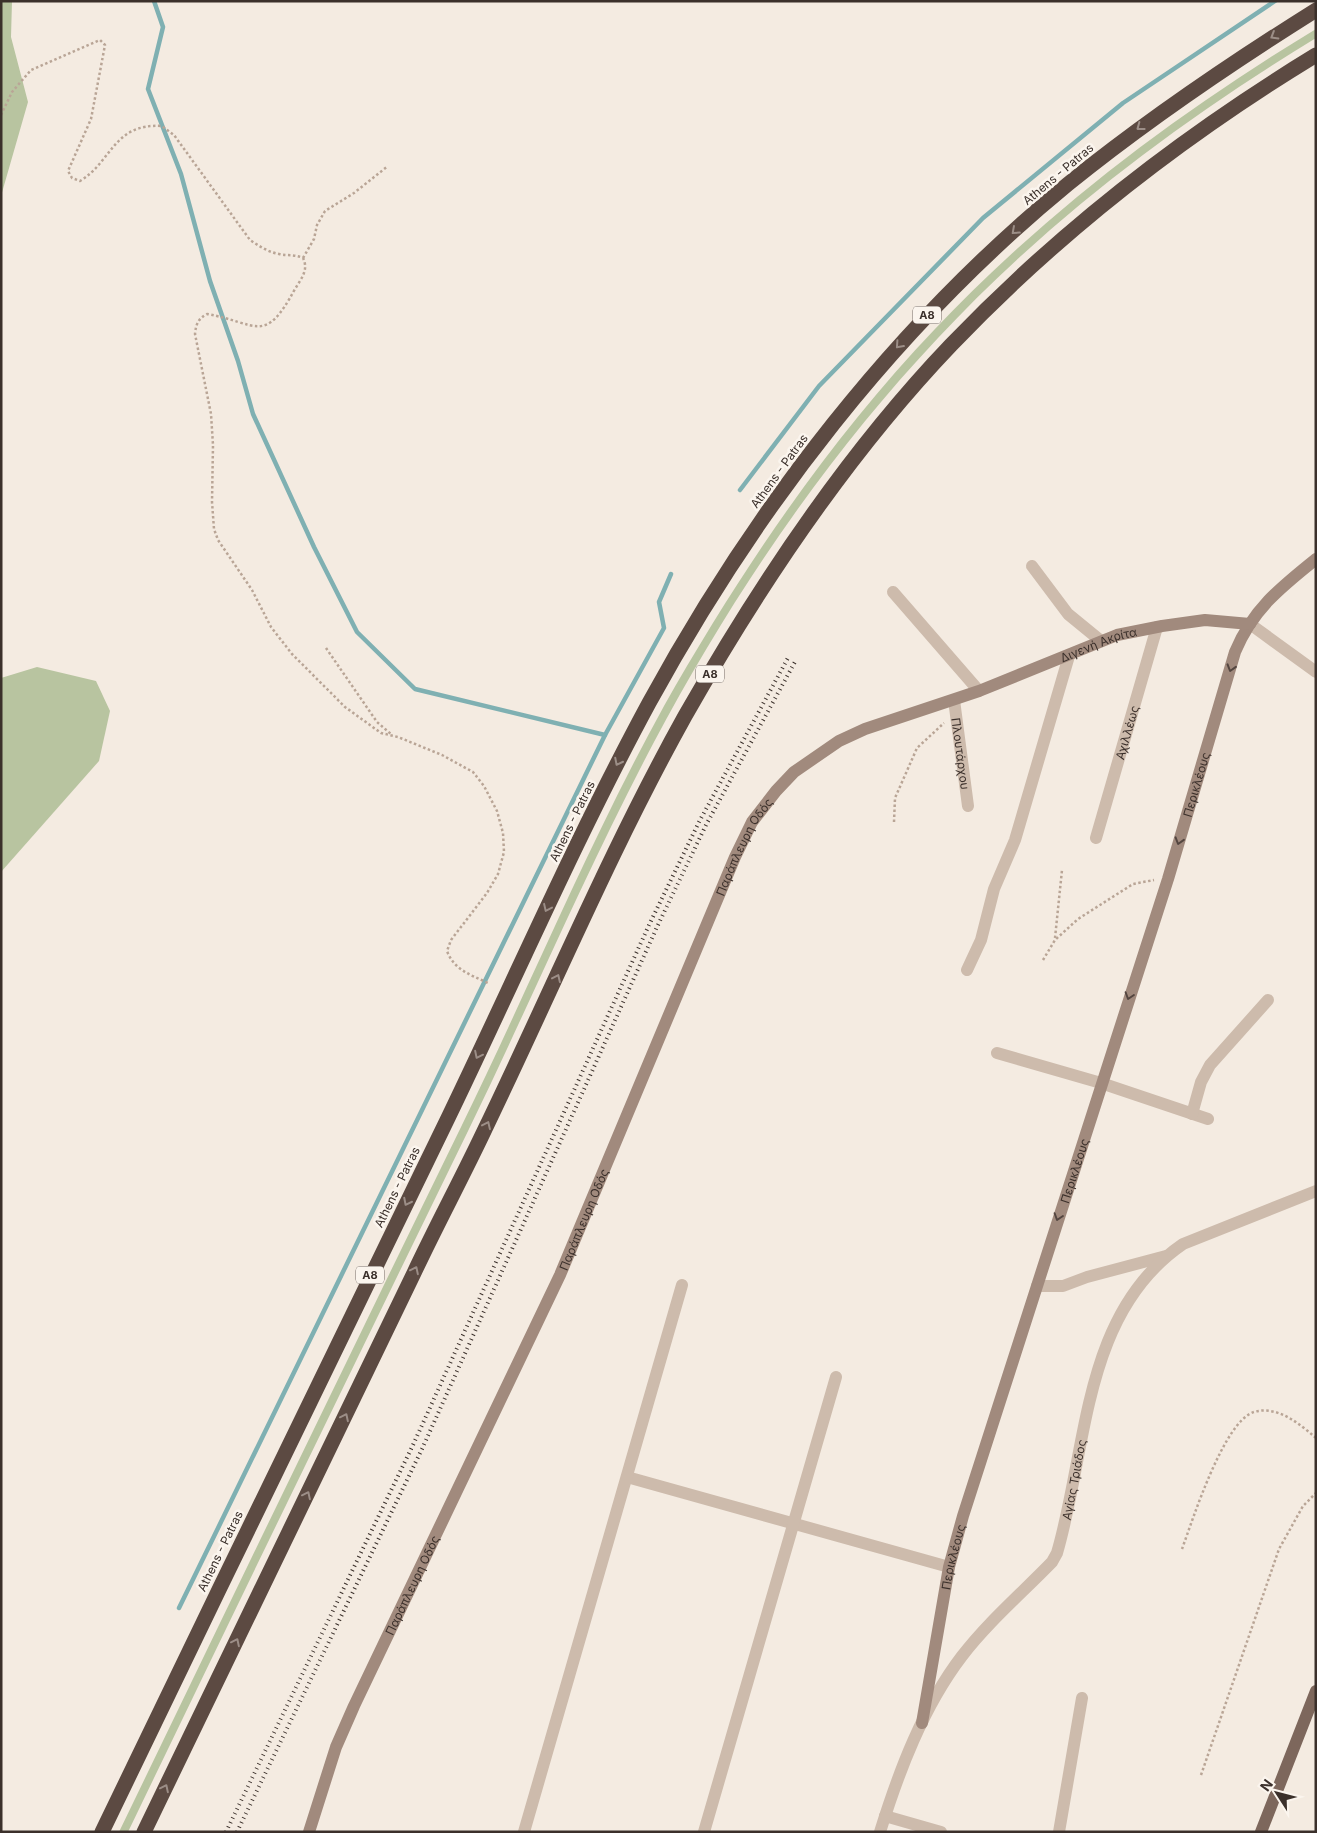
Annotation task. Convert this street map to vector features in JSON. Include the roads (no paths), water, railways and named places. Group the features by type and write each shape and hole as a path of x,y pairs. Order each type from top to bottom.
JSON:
{"highway":[{"name":"Athens - Patras","path":"102,1832 449,1116 597,802 670,666 753,533 846,406 902,342 977,265 1064,187 1125,139 1222,70 1316,10"},
{"name":"Α8","path":"144,1832 487,1125 632,818 684,718 760,592 851,462 937,361 1004,292 1088,217 1148,169 1215,121 1316,55"}],"main road":[{"path":"1250,624 1284,583 1316,559"},
{"name":"Διγενή Ακρίτα","path":"954,700 1069,656 1101,641 1157,627 1205,620 1250,624"},
{"name":"Περικλέους","path":"922,1723 948,1567 1101,1083 1168,879 1236,652 1250,624"},
{"name":"Παράπλευρη Οδός","path":"309,1832 336,1747 560,1275 727,875 752,822 794,772 839,741 865,730 954,700"},
{"path":"1261,1832 1316,1691"}],"street":[{"path":"1032,566 1068,614 1101,641"},
{"path":"893,592 979,691"},
{"path":"1250,624 1316,672"},
{"name":"Αχιλλέως","path":"1096,838 1157,627"},
{"path":"967,970 980,940 994,889 1015,840 1069,656"},
{"name":"Πλουτάρχου","path":"954,700 954,713 968,806"},
{"path":"1192,1114 1201,1082 1210,1065 1268,1000"},
{"path":"997,1053 1101,1083 1208,1119"},
{"name":"Αγίας Τριάδος","path":"880,1832 922,1723 962,1656 1052,1562 1057,1553 1087,1416 1112,1330 1126,1303 1142,1280 1166,1256 1183,1244 1316,1191"},
{"path":"1037,1286 1063,1286 1087,1277 1166,1256"},
{"path":"524,1832 682,1285"},
{"path":"704,1832 836,1377"},
{"path":"627,1477 948,1567"},
{"path":"1059,1832 1082,1698"},
{"path":"885,1816 941,1832"}],"waterway":[{"path":"154,1 163,27 148,89 181,174 210,281 238,361 253,414 314,547 357,632 415,689 605,735"},
{"path":"740,490 819,386 983,218 1123,103 1275,1"},
{"path":"179,1608 605,735 664,628 659,602 671,574"}],"railway":[{"path":"226,1832 413,1445 649,925 699,822 789,656"},
{"path":"237,1832 422,1449 657,927 706,825 796,660"}]}
